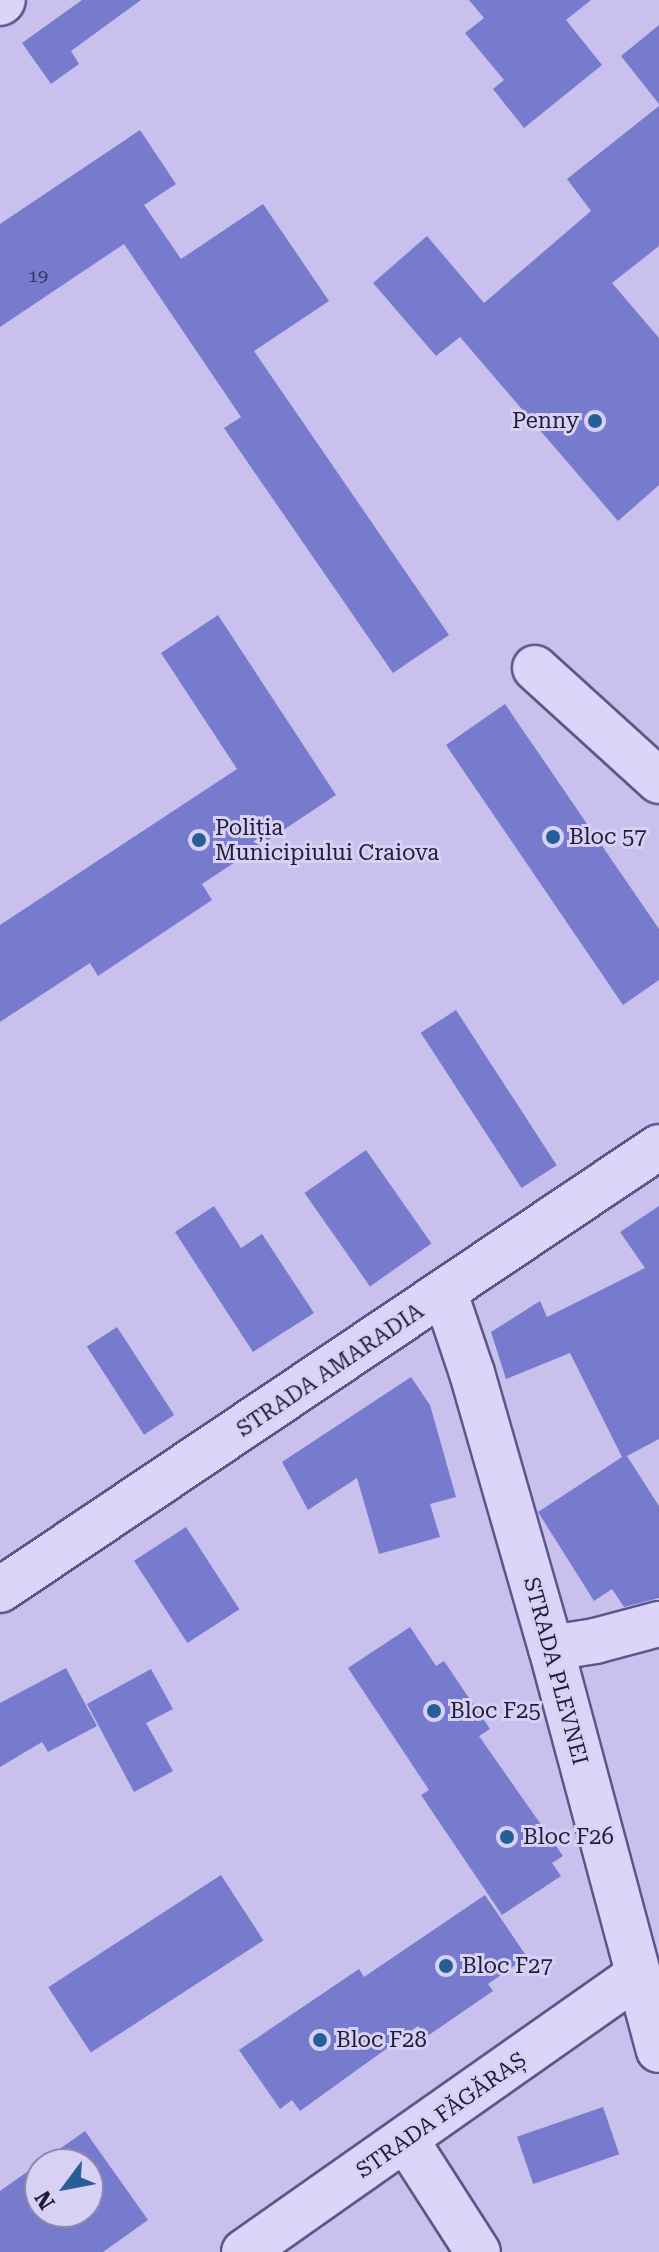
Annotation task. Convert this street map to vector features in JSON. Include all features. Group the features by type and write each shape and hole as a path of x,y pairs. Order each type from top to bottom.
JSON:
{"street":[{"path":"535,668 659,781"},
{"name":"STRADA AMARADIA","path":"0,1590 659,1147"},
{"name":"STRADA PLEVNEI","path":"445,1293 551,1648 636,1976 659,2050"},
{"path":"551,1648 595,1641 659,1624"},
{"name":"STRADA FĂGĂRAȘ","path":"244,2252 636,1976"},
{"path":"406,2140 478,2252"}],"building":[{"path":"82,0 141,0 71,51 79,64 51,84 22,43"},
{"path":"469,0 591,0 566,20 602,65 524,128 493,89 504,80 465,33 484,18"},
{"path":"659,25 659,104 621,56"},
{"name":"Penny","path":"659,106 659,246 612,283 659,338 659,485 618,521 460,337 436,356 373,283 427,236 484,303 591,211 567,179"},
{"path":"140,130 176,184 144,205 181,259 263,204 329,301 254,351 449,635 393,673 224,428 241,417 124,244 0,327 0,224"},
{"name":"Poliția Municipiului Craiova","path":"218,615 336,795 202,884 212,900 98,976 90,963 0,1022 0,925 237,769 161,653"},
{"name":"Bloc 57","path":"505,704 659,929 659,980 623,1005 446,745"},
{"path":"456,1010 557,1165 522,1188 421,1033"},
{"path":"366,1150 431,1243 370,1286 305,1193"},
{"path":"214,1206 241,1248 262,1234 314,1313 253,1352 175,1232"},
{"path":"659,1206 659,1439 627,1456 659,1506 659,1598 624,1607 612,1589 594,1601 538,1512 622,1457 570,1353 506,1379 491,1332 540,1301 547,1317 645,1268 620,1232"},
{"path":"117,1327 174,1415 144,1435 87,1347"},
{"path":"411,1377 430,1405 456,1497 430,1504 440,1537 379,1554 357,1478 308,1510 282,1462"},
{"path":"186,1527 239,1609 187,1643 134,1561"},
{"path":"410,1627 436,1666 444,1661 490,1729 479,1736 563,1856 552,1863 561,1876 502,1915 421,1795 429,1790 348,1668"},
{"path":"66,1668 97,1726 48,1752 42,1742 0,1767 0,1703"},
{"path":"151,1669 173,1709 146,1723 173,1771 134,1792 87,1704"},
{"path":"221,1875 263,1940 91,2053 48,1987"},
{"path":"485,1895 527,1957 488,1984 493,1991 426,2037 418,2026 300,2111 292,2100 280,2109 239,2050 359,1969 364,1977"},
{"path":"603,2107 619,2154 533,2184 517,2137"},
{"path":"85,2131 97,2148 61,2148"},
{"path":"104,2158 148,2220 103,2252 0,2252 0,2191 24,2174 24,2228 104,2228"}],"place":[{"name":"Penny","path":"595,421"},
{"name":"Bloc 57","path":"553,837"},
{"name":"Poliția Municipiului Craiova","path":"199,840"},
{"name":"Bloc F25","path":"434,1711"},
{"name":"Bloc F26","path":"507,1837"},
{"name":"Bloc F27","path":"446,1966"},
{"name":"Bloc F28","path":"320,2040"}]}
